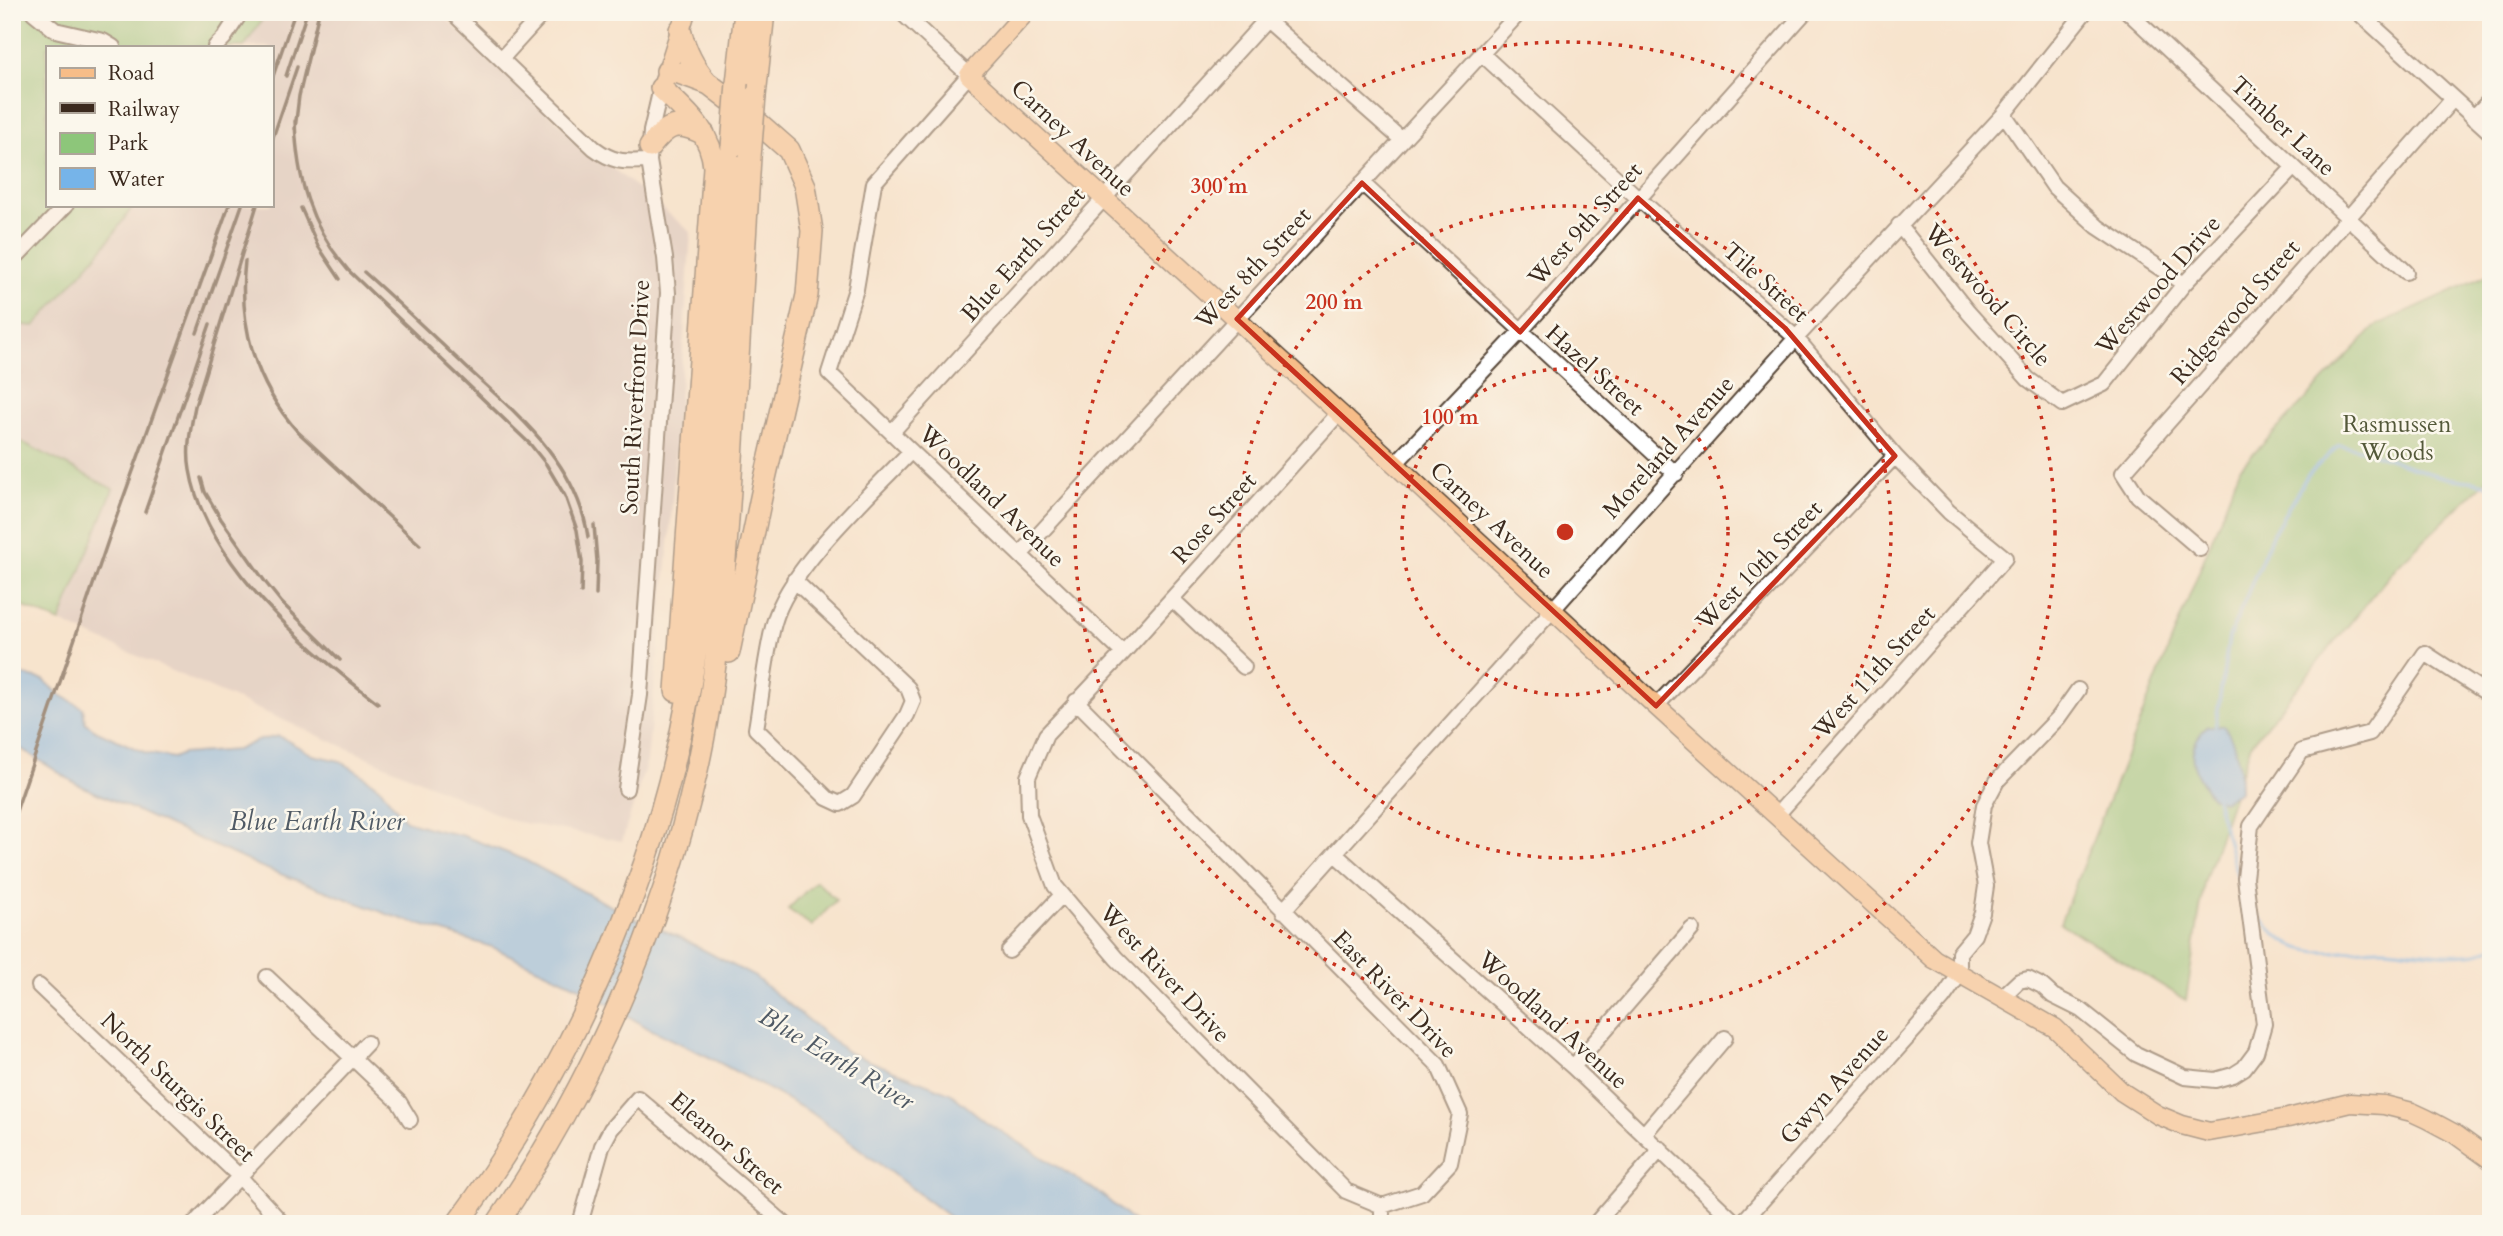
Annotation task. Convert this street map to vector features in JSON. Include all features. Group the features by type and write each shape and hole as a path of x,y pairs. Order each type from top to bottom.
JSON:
{"highway":[{"path":"697,768 712,691 723,594 741,152 737,83 745,12"},
{"path":"457,1224 495,1172 531,1113 573,1034 601,974 653,836 664,799 688,697 704,581 741,152 755,96 764,12"},
{"path":"497,1224 555,1131 598,1047 653,917 678,842 722,686 807,295 812,231 805,186 789,150 709,84 692,65 686,51 683,21"},
{"path":"664,799 682,631 714,167 713,153 705,135 664,79 680,72 709,84"},
{"path":"649,154 661,133 671,127 681,125 705,135"}],"main road":[{"path":"969,75 1026,12"},
{"name":"South Riverfront Drive","path":"664,79 683,21"},
{"name":"Carney Avenue","path":"969,75 1934,959 2055,1028 2122,1092 2140,1105 2182,1125 2209,1132 2288,1118 2350,1102 2384,1105 2427,1119 2455,1134 2491,1160"}],"street":[{"path":"33,12 55,30 108,44"},
{"path":"216,46 242,12"},
{"path":"452,12 607,158 619,162 649,154"},
{"path":"502,58 544,12"},
{"name":"Carney Avenue","path":"901,12 969,75"},
{"name":"West 8th Street","path":"1020,555 1520,12"},
{"name":"West 9th Street","path":"1395,464 1520,332 1805,12"},
{"name":"Moreland Avenue","path":"1283,911 1796,338 2004,114 2085,12"},
{"name":"Timber Lane","path":"2128,12 2406,272"},
{"path":"2358,12 2491,133"},
{"path":"1265,15 1402,140"},
{"name":"Blue Earth Street","path":"892,432 1103,200 1265,15"},
{"name":"Tile Street","path":"1482,54 1638,198 1796,338 1895,456 1950,512 2005,558"},
{"name":"Woodland Avenue","path":"969,75 874,183 856,289 829,373 1123,653"},
{"name":"South Riverfront Drive","path":"626,789 640,695 668,293 649,154 654,113 664,79"},
{"name":"Ridgewood Street","path":"2200,550 2138,496 2123,473 2453,99"},
{"path":"2473,118 2491,99"},
{"path":"2004,114 2054,187 2098,227 2184,284"},
{"name":"Westwood Drive","path":"2045,392 2062,404 2104,384 2184,284 2294,167"},
{"name":"Hazel Street","path":"1362,183 1676,474"},
{"path":"12,261 65,206"},
{"name":"Westwood Circle","path":"1899,225 1985,331 2028,379 2045,392"},
{"name":"Rose Street","path":"1123,653 1339,412"},
{"path":"794,580 908,688 913,701 907,715 853,796 840,804 827,798 756,729 774,621 794,580 821,547 911,451"},
{"name":"West 10th Street","path":"1656,706 1895,456"},
{"name":"West 11th Street","path":"1776,816 2005,558"},
{"path":"1172,598 1244,667"},
{"name":"West River Drive","path":"1123,653 1045,735 1028,777 1029,814 1055,886 1116,958 1346,1191 1382,1206"},
{"path":"2002,997 2018,981 2028,979 2081,1010 2136,1054 2154,1064 2185,1077 2214,1080 2233,1075 2244,1068 2256,1052 2264,1024 2245,878 2251,826 2302,751 2370,733 2426,653 2491,696"},
{"path":"1959,975 1959,953 1973,935 1982,913 1986,886 1978,843 1984,805 1997,781 2057,718 2078,690"},
{"path":"1076,701 1283,911"},
{"name":"Woodland Avenue","path":"1335,853 1573,1067 1739,1224"},
{"path":"1009,951 1062,895"},
{"name":"East River Drive","path":"1283,911 1438,1065 1460,1114 1450,1163 1422,1193 1382,1206"},
{"path":"1573,1067 1692,929"},
{"name":"Gwyn Avenue","path":"1739,1224 1943,998 1959,975"},
{"path":"267,977 399,1102 410,1120"},
{"name":"North Sturgis Street","path":"39,985 239,1176 283,1224"},
{"path":"1644,1134 1724,1038"},
{"path":"194,1224 367,1042"},
{"name":"Eleanor Street","path":"580,1224 602,1146 611,1129 638,1098 785,1224"},
{"path":"1595,1224 1661,1149"},
{"path":"1382,1206 1382,1224"}],"highlighted area":[{"path":"1362,183 1520,332 1638,198 1785,328 1895,456 1656,706 1237,319"}],"shaded area":[{"path":"267,12 439,12 572,135 691,232 670,533 647,761 622,841 513,821 60,622 113,489 12,437 12,324 35,326 104,247 133,206 273,206 273,46 245,46"}],"green space":[{"path":"12,12 267,12 245,46 46,46 46,206 133,206 104,247 35,326 12,324"},
{"name":"Rasmussen Woods","path":"2491,273 2491,476 2397,566 2251,744 2204,883 2186,1000 2060,923 2240,468 2377,325"},
{"path":"12,437 113,489 60,622 12,602"},
{"path":"816,881 836,900 812,926 788,909"}],"water":[{"name":"Blue Earth River","path":"12,669 44,680 59,694 83,708 85,722 95,730 146,753 173,758 182,754 237,750 256,741 279,736 313,755 340,761 380,788 406,821 461,835 523,859 627,915 679,937 755,977 847,1052 950,1093 985,1121 1102,1195 1136,1224 959,1224 812,1113 709,1057 648,1028 584,989 492,947 390,915 259,866 77,784 12,743"},
{"path":"2208,726 2224,726 2237,757 2240,791 2223,801 2212,798 2200,780 2193,762 2195,744"}],"waterway":[{"path":"2215,729 2229,638 2272,535 2307,476 2339,445 2367,451 2434,475 2491,486"},
{"path":"2215,795 2239,882"},
{"path":"2254,910 2282,940 2317,952 2384,948 2468,954 2491,948"}],"railway":[{"path":"273,76 295,12"},
{"path":"286,76 307,12"},
{"path":"295,129 299,96 319,12"},
{"path":"273,137 297,67"},
{"path":"295,121 302,181 315,218 335,253 348,270 530,444 546,464 565,496 577,530 582,562 581,593"},
{"path":"12,823 111,532 229,206"},
{"path":"197,333 242,206"},
{"path":"257,206 195,406 189,446 190,470 199,504 216,538 237,570 291,630 378,703"},
{"path":"301,208 318,246 340,279"},
{"path":"245,261 244,308 247,330 260,373 271,394 298,432 420,545"},
{"path":"364,272 525,422 542,442 572,486 582,510 588,537"},
{"path":"145,512 210,324"},
{"path":"201,478 205,492 221,519 266,583 282,603 340,660"},
{"path":"594,525 596,595"}]}
